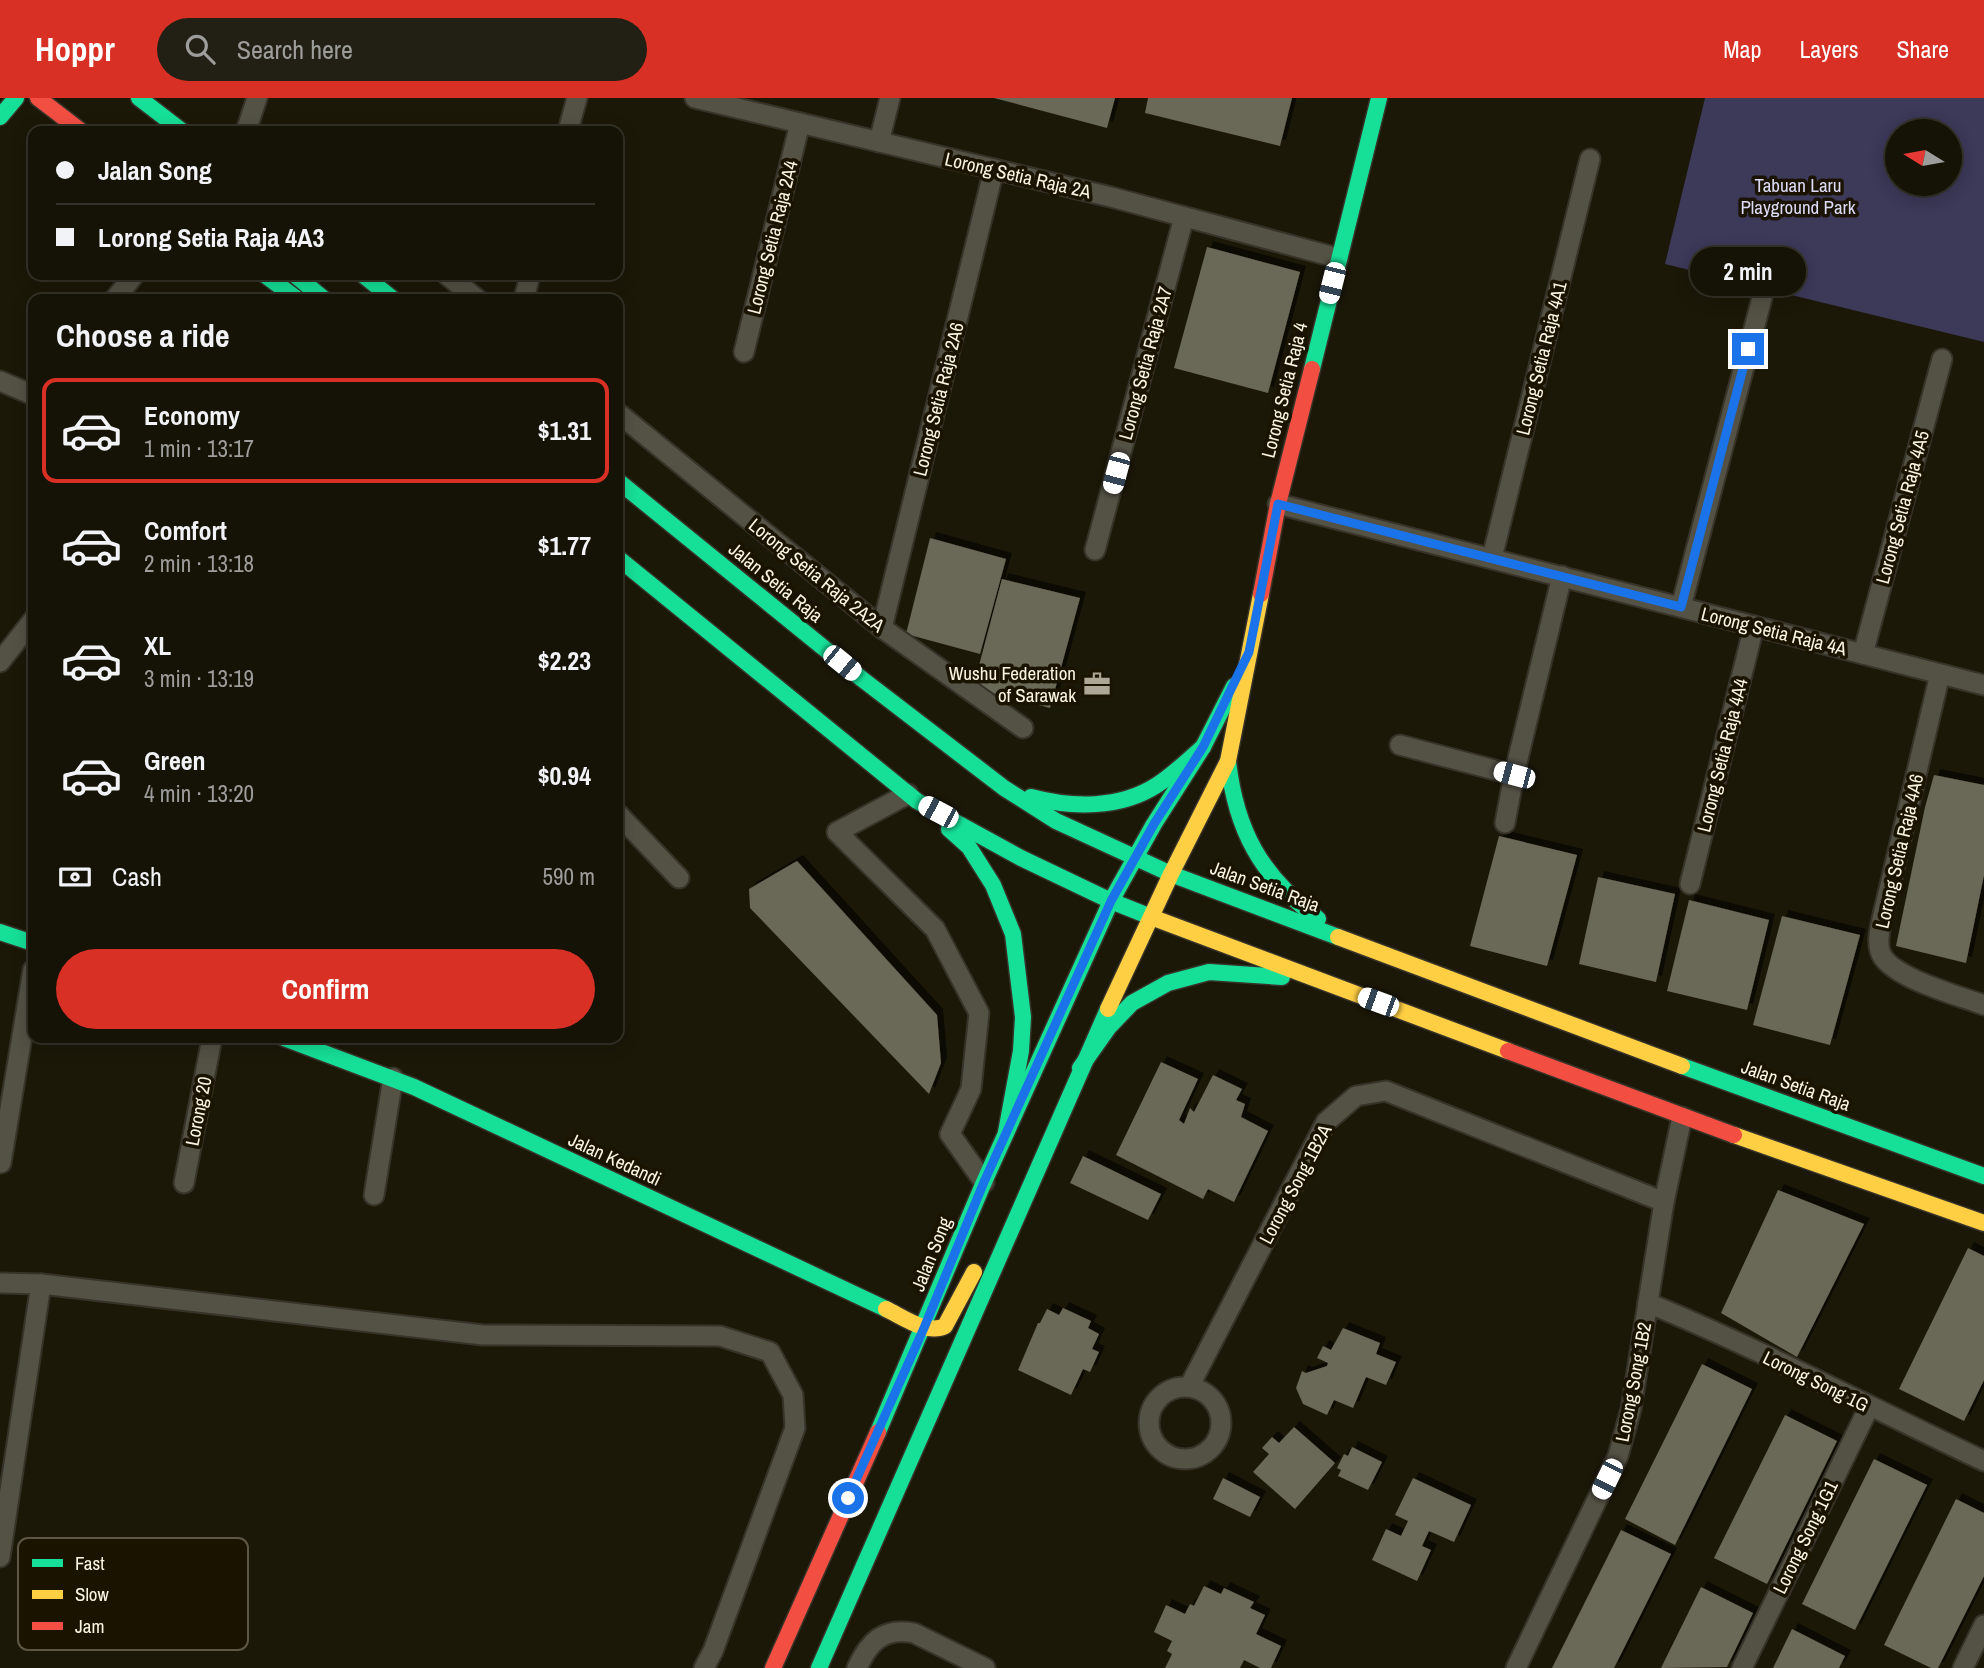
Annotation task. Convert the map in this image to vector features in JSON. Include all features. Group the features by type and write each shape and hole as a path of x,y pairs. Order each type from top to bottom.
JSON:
{"main road":[{"path":"0,117 16,98"},
{"path":"38,98 74,126"},
{"path":"139,98 175,126"},
{"name":"Lorong Setia Raja 4","path":"1171,874 1228,761 1278,504 1379,98"},
{"path":"272,280 290,294"},
{"path":"301,280 318,294"},
{"path":"369,280 387,294"},
{"name":"Jalan Setia Raja","path":"623,485 862,679 1004,788 1056,821 1171,874 1984,1176"},
{"path":"623,562 912,797 969,847 993,885 1013,934 1023,1017 1021,1051 1006,1132"},
{"name":"Lorong Setia Raja 4","path":"1133,858 1203,747 1249,652"},
{"path":"1004,788 1068,805 1102,804 1144,793 1203,747"},
{"path":"1228,761 1236,813 1268,871 1286,894 1345,938"},
{"path":"912,797 1021,858 1152,918 1682,1117 1984,1223"},
{"name":"Jalan Song","path":"773,1668 924,1328 1006,1132 1133,858"},
{"path":"819,1668 1080,1068 1171,874"},
{"path":"0,932 28,941"},
{"path":"1080,1068 1109,1027 1132,1003 1168,983 1209,971 1263,974 1327,983"},
{"name":"Jalan Kedandi","path":"298,1043 393,1077 924,1328"},
{"path":"924,1328 937,1330 945,1326 984,1252 1028,1188"}],"street":[{"path":"248,126 257,98"},
{"path":"569,126 577,98"},
{"name":"Lorong Setia Raja 2A","path":"695,98 994,169 1338,258"},
{"path":"879,142 890,98"},
{"name":"Lorong Setia Raja 2A4","path":"744,352 800,123"},
{"name":"Lorong Setia Raja 4A1","path":"1492,558 1590,159"},
{"name":"Lorong Setia Raja 2A6","path":"882,628 994,169"},
{"name":"Lorong Setia Raja 2A7","path":"1095,550 1184,217"},
{"path":"119,294 130,280"},
{"path":"453,280 471,294"},
{"path":"1681,607 1762,298"},
{"name":"Lorong Setia Raja 4A5","path":"1863,654 1942,359"},
{"path":"0,381 28,393"},
{"name":"Lorong Setia Raja 2A2A","path":"623,417 882,628 1023,728"},
{"name":"Lorong Setia Raja 4A","path":"1278,504 1984,685"},
{"path":"1505,823 1562,576"},
{"path":"0,662 28,626"},
{"name":"Lorong Setia Raja 4A4","path":"1690,884 1754,626"},
{"name":"Lorong Setia Raja 4A6","path":"1940,674 1882,919 1880,952 1886,962 1899,973 1984,1005"},
{"path":"1400,745 1514,775"},
{"path":"912,797 837,832 935,929 979,1013 971,1089 950,1134 984,1182"},
{"path":"623,823 679,878"},
{"path":"1,1163 28,1000"},
{"name":"Lorong 20","path":"184,1183 211,1043"},
{"path":"374,1195 393,1077"},
{"name":"Lorong Song 1B2A","path":"1189,1387 1326,1122 1356,1096 1386,1091 1664,1202"},
{"name":"Lorong Song 1B2","path":"1516,1668 1618,1456 1630,1409 1664,1202 1682,1117"},
{"path":"0,1283 40,1284 483,1335 720,1336 770,1352 793,1395 795,1428 713,1651 704,1668"},
{"path":"0,1557 40,1284"},
{"name":"Lorong Song 1G","path":"1648,1303 1715,1331 1984,1461"},
{"name":"Lorong Song 1G1","path":"1742,1668 1869,1407"},
{"path":"1963,1668 1984,1625"},
{"path":"857,1668 866,1648 890,1632 914,1633 985,1668"}],"green space":[{"name":"Tabuan Laru Playground Park","path":"1705,98 1984,98 1984,342 1665,264"}],"building":[{"path":"994,98 1115,98 1107,128"},
{"path":"1148,98 1292,98 1280,146 1145,113"},
{"path":"1207,247 1300,272 1268,393 1174,368"},
{"path":"930,538 1006,559 980,654 906,634"},
{"path":"1002,579 1080,598 1050,708 973,688"},
{"path":"1934,775 1984,785 1984,875 1966,963 1896,946"},
{"path":"1499,836 1577,855 1547,966 1470,946"},
{"path":"797,861 937,1015 941,1063 929,1094 750,908 749,889"},
{"path":"1598,877 1675,894 1656,982 1579,964"},
{"path":"1689,900 1769,920 1747,1010 1667,991"},
{"path":"1782,916 1860,935 1830,1045 1753,1025"},
{"path":"1161,1062 1198,1079 1179,1120 1184,1124 1190,1108 1194,1112 1213,1075 1242,1089 1236,1100 1245,1104 1241,1117 1268,1131 1234,1202 1208,1189 1203,1199 1116,1155"},
{"path":"1083,1156 1161,1194 1148,1220 1070,1183"},
{"path":"1778,1190 1864,1224 1797,1357 1721,1313"},
{"path":"1968,1248 1984,1256 1984,1380 1964,1421 1899,1389"},
{"path":"1063,1308 1091,1321 1088,1328 1099,1334 1092,1349 1099,1352 1090,1372 1083,1369 1071,1395 1018,1370 1038,1323 1047,1309 1059,1315"},
{"path":"1343,1328 1380,1343 1376,1354 1396,1362 1386,1385 1366,1377 1353,1408 1334,1400 1327,1415 1303,1404 1296,1388 1302,1371 1306,1373 1327,1366 1328,1363 1317,1358 1323,1346 1331,1350"},
{"path":"1702,1364 1752,1389 1675,1545 1625,1519"},
{"path":"1785,1415 1837,1441 1767,1584 1714,1558"},
{"path":"1294,1427 1335,1463 1295,1509 1253,1472 1269,1454 1262,1448 1272,1437 1279,1443"},
{"path":"1352,1447 1382,1462 1368,1490 1338,1476 1341,1470 1337,1468 1344,1454 1348,1456"},
{"path":"1874,1459 1927,1485 1855,1630 1802,1604"},
{"path":"1223,1478 1260,1497 1250,1517 1213,1499"},
{"path":"1413,1478 1471,1505 1454,1542 1429,1531 1422,1546 1431,1550 1417,1581 1372,1560 1386,1529 1401,1536 1408,1521 1395,1515"},
{"path":"1956,1499 1984,1513 1984,1576 1938,1668 1931,1668 1884,1645"},
{"path":"1621,1530 1671,1554 1614,1668 1552,1668"},
{"path":"1204,1586 1221,1594 1224,1588 1254,1602 1250,1608 1265,1615 1256,1634 1281,1646 1271,1668 1260,1668 1244,1660 1240,1668 1165,1668 1172,1654 1167,1651 1172,1641 1154,1632 1166,1605 1185,1614 1190,1604 1194,1606"},
{"path":"1701,1587 1753,1613 1727,1667 1661,1668"},
{"path":"1792,1629 1845,1656 1839,1668 1773,1668"}],"traffic: fast":[{"path":"0,117 16,98"},
{"path":"139,98 175,126"},
{"path":"1312,369 1379,98"},
{"path":"272,280 290,294"},
{"path":"301,280 318,294"},
{"path":"369,280 387,294"},
{"path":"623,485 862,679 1004,788 1056,821 1171,874 1338,937"},
{"path":"623,562 917,801 1021,858 1151,917"},
{"path":"878,1432 984,1182 1111,901 1154,824 1203,747 1234,686"},
{"path":"1031,797 1079,804 1127,799 1163,781 1203,747"},
{"path":"1228,761 1237,809 1255,850 1281,886 1318,919"},
{"path":"949,829 969,847 993,885 1013,934 1023,1017 1021,1051 1006,1132"},
{"path":"0,932 28,941"},
{"path":"1080,1068 1109,1027 1132,1003 1168,983 1209,972 1282,977"},
{"path":"819,1668 1108,1009"},
{"path":"297,1043 414,1087 886,1309"},
{"path":"1682,1066 1984,1176"}],"traffic: slow":[{"path":"1108,1009 1228,761 1261,594"},
{"path":"1151,917 1508,1051"},
{"path":"1338,937 1682,1066"},
{"path":"1734,1135 1984,1223"},
{"path":"886,1309 923,1327 945,1326 974,1272"}],"traffic: jam":[{"path":"38,98 74,126"},
{"path":"1261,594 1278,504 1312,369"},
{"path":"1508,1051 1734,1135"},
{"path":"773,1668 878,1432"}],"place":[{"name":"Wushu Federation of Sarawak","path":"1097,684"}],"route":[{"path":"848,1498 924,1328 984,1182 1111,901 1133,858 1203,747 1249,652 1278,504 1681,607 1748,349"}]}
